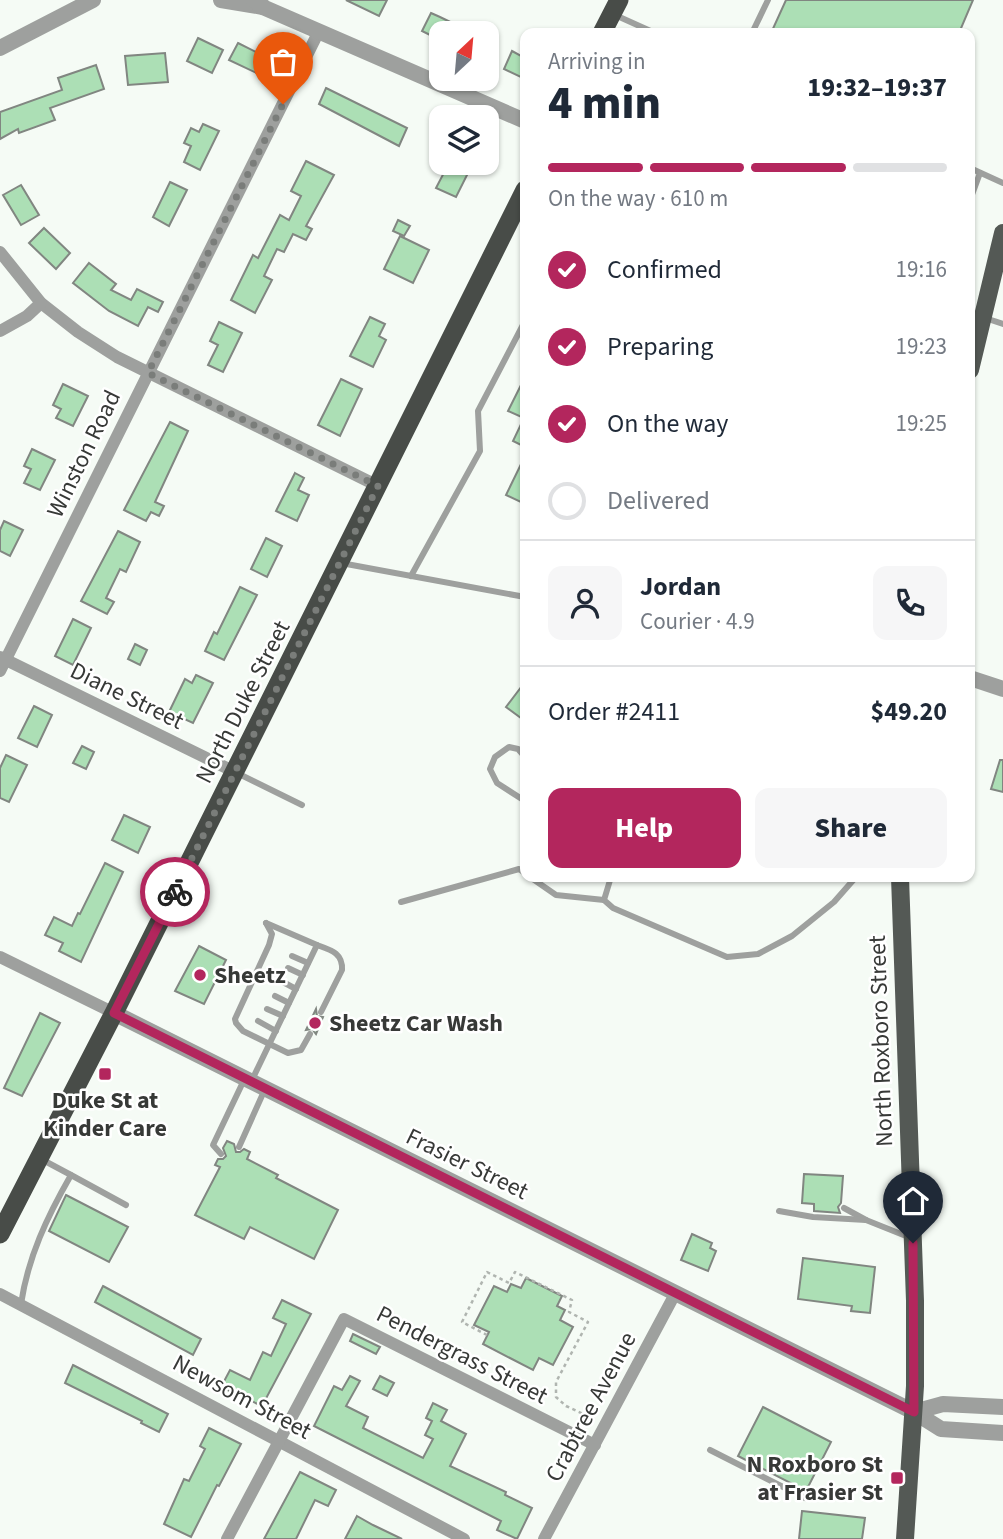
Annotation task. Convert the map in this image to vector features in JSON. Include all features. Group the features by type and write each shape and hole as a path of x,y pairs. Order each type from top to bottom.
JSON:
{"highway":[{"path":"604,28 615,7"},
{"name":"North Duke Street","path":"0,1234 114,1013 520,200"}],"main road":[{"path":"976,316 1003,233"},
{"name":"North Roxboro Street","path":"900,882 913,1239 914,1412 905,1539"}],"street":[{"path":"0,48 93,0"},
{"path":"221,0 260,4 520,119"},
{"name":"Winston Road","path":"2,663 319,31"},
{"path":"0,252 41,303 78,332 117,357 378,486"},
{"path":"0,331 27,316 41,303"},
{"name":"Diane Street","path":"2,663 235,772"},
{"path":"975,675 986,683"},
{"path":"975,680 1003,689"},
{"name":"Frasier Street","path":"0,957 914,1412 941,1429 1003,1433"},
{"name":"Newsom Street","path":"0,1294 464,1539"},
{"name":"Crabtree Avenue","path":"544,1539 589,1442 675,1294"},
{"name":"Pendergrass Street","path":"227,1539 344,1319 589,1442"},
{"path":"914,1412 943,1404 1003,1407"}],"lane":[{"path":"754,28 768,0"},
{"path":"615,7 647,28"},
{"path":"975,170 1003,183"},
{"path":"975,186 980,173"},
{"path":"976,316 1003,324"},
{"path":"411,576 480,451 478,411 520,331"},
{"path":"340,563 520,596"},
{"path":"520,751 509,747 495,757 490,769 496,783 520,798"},
{"path":"235,772 302,805"},
{"path":"401,902 520,872"},
{"path":"537,882 556,895 604,900 613,908 727,957 758,954 792,936 834,902 852,882"},
{"path":"604,900 609,882"},
{"path":"310,1034 301,1050 288,1053 237,1027 235,1018 248,1000 273,947 272,934 266,923 337,953 343,964 342,970 321,1012"},
{"path":"239,1147 254,1083 317,944"},
{"path":"292,956 308,963"},
{"path":"288,968 303,975"},
{"path":"283,982 296,989"},
{"path":"275,996 289,1003"},
{"path":"267,1009 283,1016"},
{"path":"258,1021 276,1031"},
{"path":"221,1154 213,1145 254,1083"},
{"path":"39,1158 126,1205"},
{"path":"21,1304 35,1247 48,1216 71,1175"},
{"path":"844,1208 913,1239"},
{"path":"779,1211 813,1217 866,1220"},
{"path":"710,1450 805,1498"}],"path":[{"path":"487,1335 462,1322 487,1272 509,1283 515,1272 572,1300 569,1312 588,1322 555,1388 556,1397 566,1406 594,1419 589,1442"}],"building":[{"path":"346,0 387,0 379,16"},
{"path":"786,0 973,0 961,28 773,28"},
{"path":"431,13 448,21 429,21 429,34 422,31"},
{"path":"198,38 223,50 212,73 187,61"},
{"path":"238,43 274,61 265,77 229,60"},
{"path":"512,51 520,55 520,77 504,69"},
{"path":"165,53 168,82 128,85 125,56"},
{"path":"96,65 104,89 50,108 55,120 19,133 18,129 0,139 0,112 62,90 58,78"},
{"path":"326,88 407,128 399,146 319,104"},
{"path":"203,124 219,131 200,170 184,162 191,146 184,143 191,128 199,132"},
{"path":"306,161 334,175 306,226 312,229 306,240 293,234 284,252 277,249 264,276 272,280 255,313 231,300 253,255 258,258 280,215 289,220 301,196 291,191"},
{"path":"443,175 467,175 456,197 436,188"},
{"path":"170,182 187,190 169,226 153,217"},
{"path":"21,185 39,215 21,225 3,195"},
{"path":"398,220 410,226 404,236 393,231"},
{"path":"44,228 70,253 56,269 29,243"},
{"path":"400,236 429,250 413,283 384,269"},
{"path":"89,263 116,284 111,290 131,300 137,289 163,302 158,312 148,307 138,326 109,311 73,283"},
{"path":"370,317 385,324 379,336 386,340 373,367 350,356"},
{"path":"219,322 242,333 223,372 208,365 218,345 210,341"},
{"path":"341,379 362,389 340,436 318,425"},
{"path":"63,384 88,396 73,426 56,418 61,409 53,405"},
{"path":"520,387 520,416 508,411"},
{"path":"170,422 188,431 155,502 164,506 159,516 151,512 146,521 124,510"},
{"path":"520,426 520,444 513,441"},
{"path":"32,449 55,460 40,490 24,483 31,469 24,466"},
{"path":"520,466 520,502 506,495"},
{"path":"295,473 304,478 298,490 309,495 297,521 276,511"},
{"path":"4,521 23,530 10,556 0,551 0,530"},
{"path":"118,531 140,542 126,572 120,569 106,598 114,602 107,614 81,601"},
{"path":"266,538 282,546 267,577 251,569"},
{"path":"240,587 257,595 224,660 205,651 214,632 217,634"},
{"path":"73,619 91,628 73,665 55,656"},
{"path":"135,644 147,650 140,665 128,659"},
{"path":"196,675 213,683 193,723 169,712 185,679 192,683"},
{"path":"520,689 520,717 506,707"},
{"path":"34,706 52,715 37,747 18,738"},
{"path":"82,746 94,752 86,769 73,763"},
{"path":"6,755 27,765 9,802 0,798 0,768"},
{"path":"1000,760 1003,760 1003,792 991,789"},
{"path":"124,815 150,827 138,853 112,840"},
{"path":"105,863 123,872 81,962 59,951 63,943 45,935 54,917 72,926"},
{"name":"Sheetz","path":"199,946 226,960 204,1004 175,991"},
{"name":"Sheetz Car Wash","path":"316,1009 317,1016 323,1017 316,1034 312,1029 306,1030"},
{"path":"40,1013 60,1023 22,1096 4,1088"},
{"path":"227,1141 234,1144 236,1152 244,1149 250,1152 247,1159 278,1175 276,1178 338,1210 314,1259 250,1227 244,1239 195,1215 220,1167 215,1165 218,1159 226,1156 223,1148"},
{"path":"804,1174 843,1176 841,1203 838,1207 840,1213 814,1211 814,1204 802,1203"},
{"path":"66,1195 128,1227 109,1262 49,1231"},
{"path":"692,1234 712,1243 710,1248 716,1251 708,1271 681,1260"},
{"path":"803,1258 875,1267 870,1313 851,1311 852,1306 798,1299"},
{"path":"526,1278 562,1296 557,1306 565,1310 560,1320 573,1327 553,1365 539,1358 533,1370 483,1344 489,1332 474,1325 494,1286 507,1292 511,1284 521,1288"},
{"path":"103,1286 201,1339 193,1355 95,1302"},
{"path":"282,1300 311,1314 262,1406 221,1387 230,1370 250,1380 263,1352 271,1356 286,1324 273,1318"},
{"path":"353,1334 380,1347 376,1354 350,1341"},
{"path":"73,1365 168,1414 159,1432 65,1383"},
{"path":"350,1376 360,1381 346,1406 368,1417 363,1428 423,1458 433,1439 425,1435 432,1421 426,1418 433,1403 447,1410 441,1421 466,1434 450,1466 506,1492 505,1495 532,1508 517,1539 497,1530 501,1521 314,1426 334,1386 342,1390"},
{"path":"380,1376 394,1383 387,1396 373,1389"},
{"path":"763,1407 831,1442 806,1491 738,1456"},
{"path":"209,1428 241,1444 191,1537 164,1524 184,1479 189,1481 205,1449 200,1446"},
{"path":"300,1472 336,1490 328,1506 315,1500 296,1539 264,1539"},
{"path":"802,1511 865,1518 862,1539 799,1539"},
{"path":"357,1516 373,1525 402,1539 345,1539"}],"way so far":[{"path":"175,892 378,486 148,373 283,104"}],"place":[{"name":"Sheetz","path":"200,975"},
{"name":"Sheetz Car Wash","path":"315,1023"},
{"name":"Duke St at Kinder Care","path":"105,1074"},
{"name":"N Roxboro St at Frasier St","path":"897,1478"}],"route":[{"path":"175,892 114,1013 914,1412 913,1243"}]}
